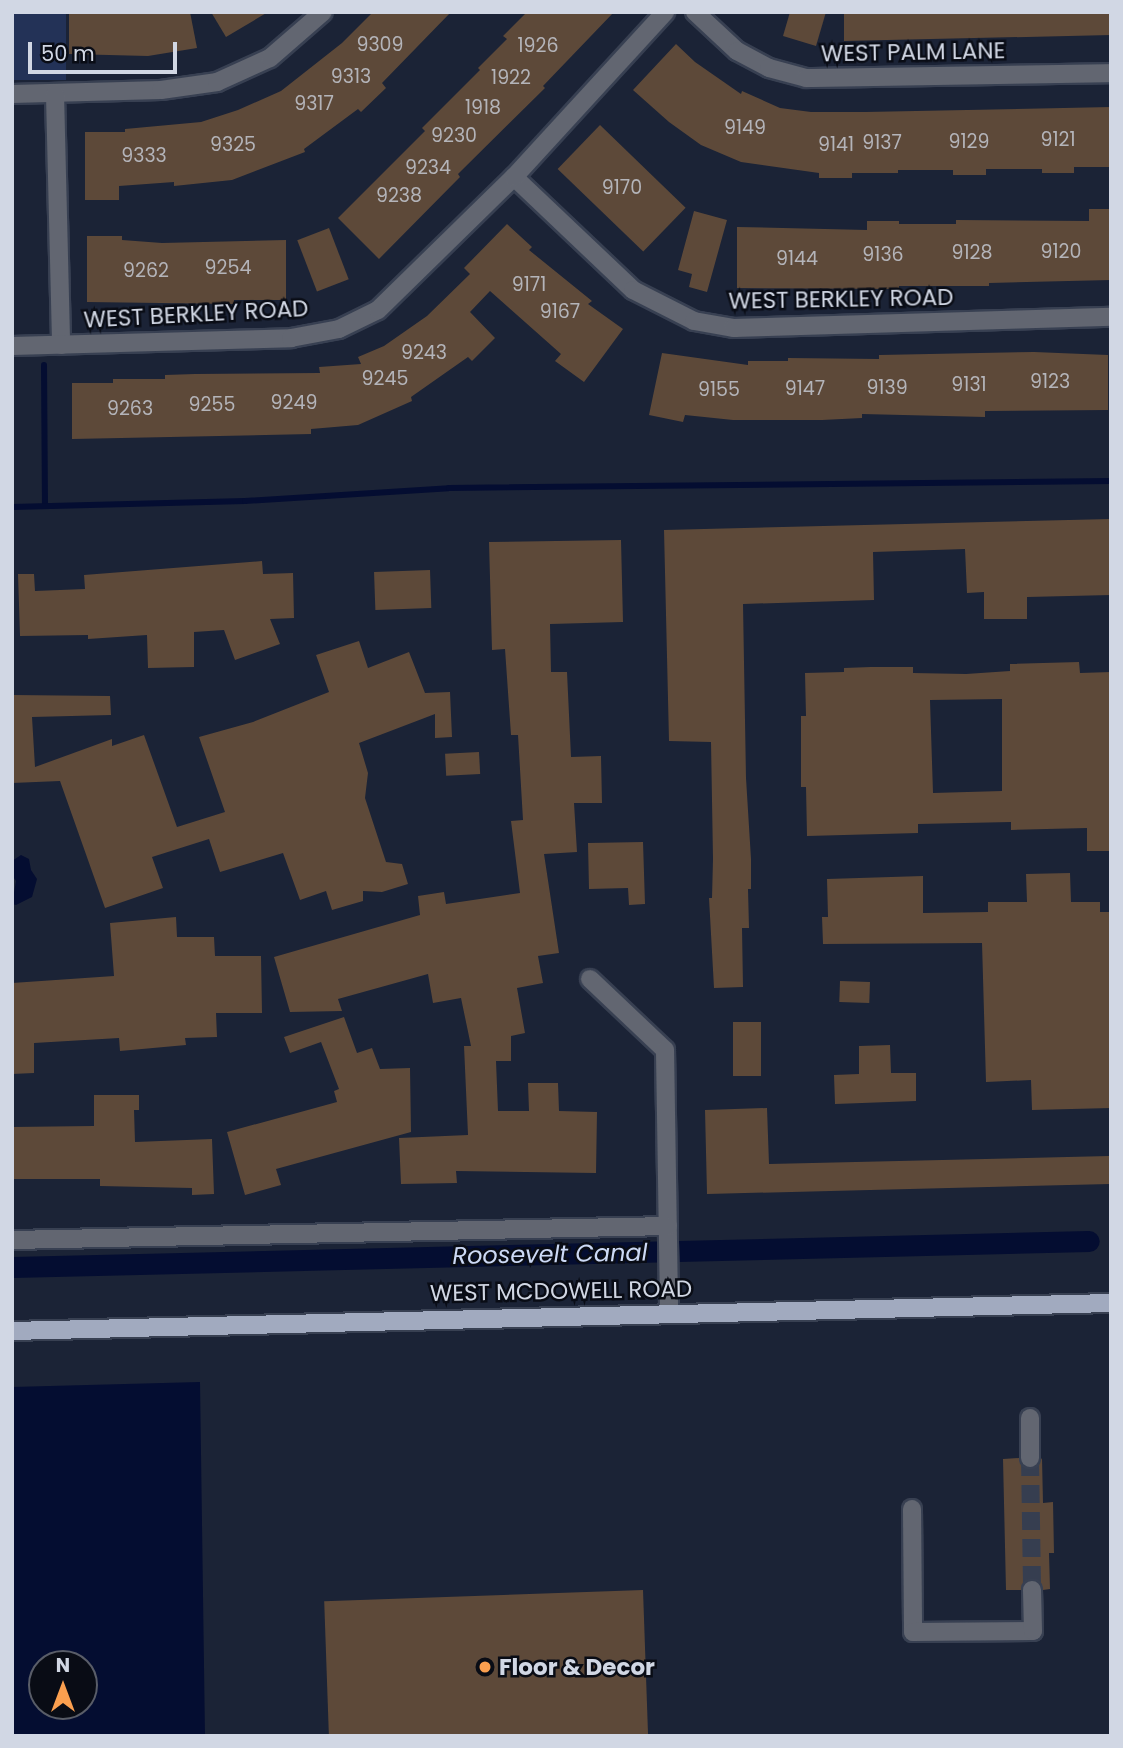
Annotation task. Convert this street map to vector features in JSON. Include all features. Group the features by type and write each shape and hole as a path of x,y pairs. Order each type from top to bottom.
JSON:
{"main road":[{"name":"WEST MCDOWELL ROAD","path":"12,1331 1111,1303"}],"street":[{"path":"12,94 161,90 217,82 270,58 323,12"},
{"path":"514,177 665,12"},
{"name":"WEST PALM LANE","path":"695,12 737,51 769,68 806,78 1111,73"},
{"path":"55,94 61,345"},
{"name":"WEST BERKLEY ROAD","path":"12,346 290,338 338,329 378,310 514,177 633,290 694,321 734,328 1111,317"},
{"path":"590,979 665,1050 669,1313"},
{"path":"12,1240 668,1229"},
{"path":"1030,1418 1030,1458"},
{"path":"912,1509 913,1632 1032,1631 1032,1590"}],"shaded area":[{"path":"12,12 66,12 66,80 12,80"},
{"path":"21,855 29,859 31,870 37,879 32,897 16,905 12,904 16,881 12,875 12,861"},
{"path":"200,1382 205,1736 12,1736 12,1387"}],"building":[{"path":"69,12 190,12 197,48 148,56 69,54"},
{"path":"211,12 268,12 226,37"},
{"path":"373,12 451,12 382,83 386,88 361,112 358,109 304,149 305,152 232,180 174,186 174,182 119,186 119,200 85,200 85,132 125,132 125,129 201,122 238,110 281,91 342,43"},
{"path":"527,12 614,12 543,86 545,88 458,174 460,177 379,259 338,218 425,131 422,128 480,70 478,68 507,39 503,36"},
{"path":"790,12 826,12 816,46 783,36"},
{"path":"844,12 1111,12 1111,35 844,41"},
{"path":"676,44 695,62 741,94 742,91 780,108 811,112 865,112 1111,107 1111,167 1074,167 1074,173 1042,173 1042,169 986,169 986,175 953,175 953,170 898,170 898,173 852,173 852,178 819,178 819,173 741,162 701,145 669,122 633,90"},
{"path":"600,125 686,208 643,252 558,169"},
{"path":"1089,209 1111,209 1111,280 989,283 989,286 899,286 899,289 737,288 737,227 867,230 867,221 956,224 956,220 1089,221"},
{"path":"694,211 727,220 707,292 689,287 692,274 678,270"},
{"path":"507,224 532,247 529,250 592,301 588,304 623,329 584,382 555,361 561,354 490,291 470,312 495,338 472,361 468,357 411,397 412,401 358,425 311,429 311,434 72,439 72,383 113,383 113,379 165,379 165,375 320,373 319,367 361,364 358,357 384,346 427,316 470,274 464,268"},
{"path":"329,228 349,279 317,292 297,240"},
{"path":"87,236 122,236 122,240 162,243 286,240 286,300 234,300 234,304 87,302"},
{"path":"1034,352 1108,355 1108,410 985,411 985,417 862,414 862,418 822,420 733,420 685,415 683,422 649,415 662,353 748,365 748,361 788,361 788,358 879,359 879,355"},
{"path":"1111,519 1111,595 1027,597 1027,619 984,619 984,592 967,593 965,549 873,552 874,600 743,604 746,778 751,859 751,889 748,889 749,928 742,928 743,987 714,988 709,898 712,898 713,859 711,742 669,741 664,530"},
{"path":"621,540 623,622 550,624 551,672 567,672 571,757 601,756 602,803 574,803 577,852 544,854 559,953 538,956 543,983 517,988 525,1033 511,1036 511,1061 496,1061 498,1111 529,1111 528,1083 558,1083 559,1111 597,1112 596,1173 456,1171 457,1183 401,1184 399,1138 468,1135 464,1046 471,1046 461,998 433,1003 428,974 338,999 342,1011 290,1012 274,957 420,915 418,896 444,892 446,904 520,893 511,821 523,820 518,735 511,735 505,649 492,650 489,542"},
{"path":"262,561 263,574 293,573 294,618 270,619 280,644 235,660 224,630 194,632 194,667 148,668 147,635 88,639 88,635 20,636 18,574 34,574 35,591 85,589 84,575"},
{"path":"430,570 431,608 375,610 374,572"},
{"path":"359,641 368,668 409,652 425,693 450,692 452,737 435,738 435,714 359,743 368,773 365,798 386,862 402,864 408,884 382,892 363,891 363,901 332,910 326,891 300,900 283,853 220,872 209,839 152,857 163,888 105,908 60,781 12,783 12,695 110,696 111,715 32,717 35,767 112,739 112,746 144,735 177,827 225,812 199,737 253,722 329,692 316,655"},
{"path":"1079,662 1080,673 1111,672 1111,851 1087,851 1087,828 1011,830 1011,822 918,824 918,833 807,836 806,787 801,787 801,716 806,716 805,673 844,672 844,668 913,667 913,673 966,674 1010,671 1010,664","holes":["1002,699 1002,791 933,793 930,700"]},
{"path":"479,752 480,774 446,776 445,754"},
{"path":"643,842 645,904 629,905 628,888 589,889 588,843"},
{"path":"1070,873 1071,902 1100,902 1100,912 1111,912 1111,1108 1032,1110 1031,1080 986,1082 982,943 823,944 822,917 828,917 827,879 923,876 923,913 988,912 988,902 1027,902 1026,874"},
{"path":"176,917 177,937 214,937 215,956 261,956 262,1013 216,1013 217,1037 185,1038 186,1045 120,1051 119,1038 34,1043 34,1073 12,1074 12,983 114,976 110,923"},
{"path":"840,981 870,982 869,1003 839,1002"},
{"path":"344,1017 357,1053 372,1048 380,1069 410,1068 411,1132 276,1169 281,1185 245,1195 227,1132 337,1102 334,1091 339,1089 321,1042 290,1053 284,1037"},
{"path":"733,1022 761,1022 761,1076 733,1076"},
{"path":"890,1045 891,1073 916,1073 916,1101 835,1104 834,1075 859,1074 859,1046"},
{"path":"94,1095 139,1095 139,1110 134,1110 135,1142 212,1139 214,1194 192,1195 192,1188 100,1186 100,1179 12,1179 12,1127 94,1126"},
{"path":"767,1108 769,1164 1109,1156 1110,1184 707,1194 705,1110"},
{"path":"1019,1458 1024,1467 1031,1469 1036,1467 1042,1458 1043,1503 1053,1502 1054,1553 1049,1553 1050,1589 1043,1590 1041,1584 1032,1579 1026,1581 1021,1590 1006,1590 1003,1459"},
{"name":"Floor & Decor","path":"643,1590 648,1736 329,1736 324,1601"}],"waterway":[{"path":"44,365 45,506"},
{"path":"12,507 245,501 449,488 1111,481"},
{"name":"Roosevelt Canal","path":"12,1267 1089,1241"}],"tunnel":[{"path":"1030,1458 1032,1590"}],"place":[{"name":"Floor & Decor","path":"485,1667"}]}
